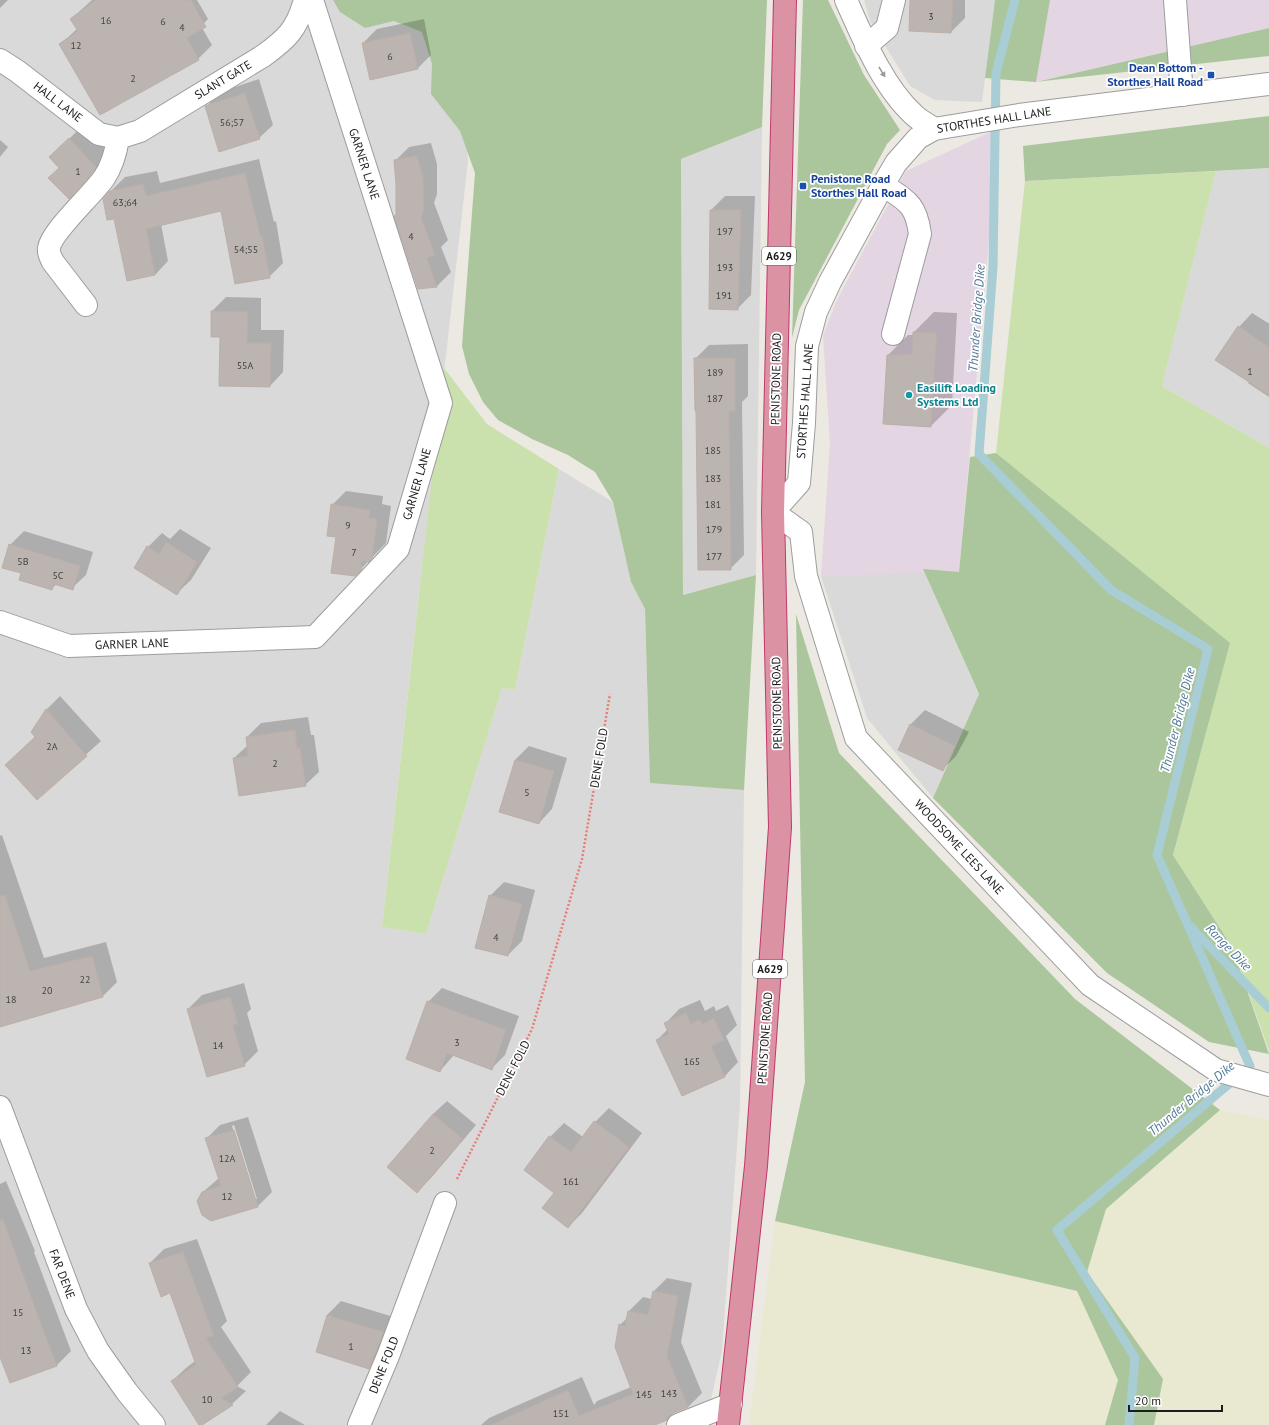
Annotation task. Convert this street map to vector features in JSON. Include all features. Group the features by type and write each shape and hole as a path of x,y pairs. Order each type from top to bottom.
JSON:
{"highway":[{"name":"PENISTONE ROAD","path":"728,1425 756,1166 780,827 773,512 785,0"}],"street":[{"name":"SLANT GATE","path":"118,138 140,130 263,56 279,44 292,31 301,15 305,0"},
{"name":"GARNER LANE","path":"0,622 69,646 315,637 398,549 441,403 312,0"},
{"path":"846,0 866,46 898,98 915,116 934,129"},
{"path":"866,46 887,28 894,0"},
{"path":"1175,0 1182,95"},
{"name":"HALL LANE","path":"0,60 17,71 99,134 118,138"},
{"name":"STORTHES HALL LANE","path":"773,512 799,482 808,346 816,312 830,282 883,185 896,163 918,138 934,129 1018,115 1269,84"},
{"path":"86,305 53,262 49,255 50,243 104,178 115,155 118,138"},
{"path":"883,185 912,207 918,221 920,234 893,334"},
{"name":"WOODSOME LEES LANE","path":"773,512 801,532 806,576 856,738 1090,985 1216,1070 1268,1085"},
{"name":"FAR DENE","path":"0,1107 76,1309 98,1350 127,1392 154,1425"},
{"name":"DENE FOLD","path":"359,1425 388,1356 445,1203"},
{"path":"678,1425 731,1404"}],"path":[{"name":"DENE FOLD","path":"445,1203 532,1029 582,859 610,694"}],"shaded area":[{"path":"0,0 371,0 459,30 468,161 382,927 426,934 502,688 515,690 559,469 613,502 631,582 645,609 650,782 744,790 740,1105 722,1351 705,1425 0,1425"},
{"path":"864,0 995,0 982,102 935,100 910,86 870,21"},
{"path":"1050,0 1269,0 1269,28 1035,82"},
{"path":"762,127 756,575 683,595 681,159"},
{"path":"999,128 959,572 821,576 830,443 823,336 836,302 906,171"},
{"path":"1269,168 1269,448 1162,386 1216,171"},
{"path":"923,569 979,695 933,798 867,718 821,576"}],"green space":[{"path":"333,0 767,0 762,127 681,159 683,595 756,575 744,790 650,783 645,609 631,582 613,502 595,472 568,455 532,439 498,420 483,402 469,374 462,346 475,173 460,131 431,94 432,64 422,32 394,21 365,28 340,12"},
{"path":"803,0 828,0 864,75 900,130 887,144 799,310 792,338"},
{"path":"995,0 1050,0 1036,82 985,78"},
{"path":"1269,28 1269,56 1037,82"},
{"path":"1269,116 1269,168 1025,181 1023,146"},
{"path":"1216,171 1162,386 1269,448 1269,1051 1232,947 1173,855 1229,643 996,453 1025,181"},
{"path":"444,368 487,424 559,469 515,690 502,688 426,934 382,927"},
{"path":"996,453 1230,643 1173,855 1232,947 1269,1054 1209,1042 1107,973 933,798 979,694 923,569 959,572 970,457"},
{"path":"796,614 839,753 1075,999 1220,1110 1106,1209 1087,1272 1163,1379 1154,1425 1105,1425 1118,1380 1077,1291 775,1221 805,1082"},
{"path":"1220,1110 1269,1120 1269,1425 1154,1425 1163,1379 1087,1272 1106,1209"},
{"path":"775,1221 1077,1291 1118,1380 1105,1425 749,1425"}],"building":[{"path":"96,0 191,0 206,27 187,38 199,60 100,115 59,44 78,31 70,19"},
{"path":"910,0 953,0 951,33 909,31"},
{"path":"410,33 418,69 370,80 362,43"},
{"path":"245,93 260,139 219,152 205,106"},
{"path":"69,138 96,167 69,199 48,178 59,168 49,157"},
{"path":"417,156 423,178 424,209 421,218 435,255 427,258 437,287 418,289 394,216 396,215 396,184 394,160"},
{"path":"245,173 260,235 262,235 270,278 235,284 221,211 146,229 155,275 127,281 114,219 107,220 103,199 110,191 143,184 146,196"},
{"path":"710,210 741,210 738,310 709,309"},
{"path":"211,311 248,312 247,343 271,343 270,387 219,386 220,337 211,337"},
{"path":"1238,326 1269,347 1269,395 1215,360"},
{"name":"Easilift Loading Systems Ltd","path":"913,332 937,333 931,427 883,424 887,355 912,354"},
{"path":"694,358 735,358 735,411 729,411 731,570 698,570"},
{"path":"331,504 370,510 369,518 377,519 372,558 369,562 362,561 361,570 355,576 331,573 336,537 327,536"},
{"path":"166,542 197,562 177,595 134,568 147,546 159,554"},
{"path":"9,544 80,566 73,590 54,584 52,590 19,580 21,573 2,568"},
{"path":"46,709 87,756 37,800 5,765 35,737 31,732"},
{"path":"910,724 955,746 943,771 898,750"},
{"path":"295,730 297,749 300,748 306,786 239,796 233,758 248,756 246,737"},
{"path":"515,760 554,771 539,824 499,812"},
{"path":"5,895 30,971 92,956 103,997 0,1027 0,896"},
{"path":"489,895 522,904 508,956 475,948"},
{"path":"230,997 238,1024 233,1025 245,1066 207,1077 187,1009"},
{"path":"427,1001 506,1030 492,1070 447,1053 440,1072 406,1059"},
{"path":"686,1013 691,1024 700,1019 702,1024 714,1018 724,1040 711,1046 725,1077 682,1096 656,1040 669,1034 664,1023"},
{"path":"433,1114 463,1139 417,1193 387,1167"},
{"path":"594,1121 629,1147 568,1228 542,1208 554,1193 524,1170 549,1136 571,1152"},
{"path":"234,1130 258,1207 211,1221 202,1215 197,1201 202,1192 221,1186 205,1138"},
{"path":"3,1219 57,1366 10,1383 0,1357 0,1220"},
{"path":"183,1252 214,1336 206,1338 238,1387 221,1398 233,1405 202,1425 199,1425 171,1381 196,1365 170,1293 161,1297 149,1263"},
{"path":"653,1291 678,1296 667,1356 688,1407 673,1413 667,1420 655,1425 491,1425 568,1390 579,1416 633,1394 615,1347 619,1324 625,1326 628,1311 648,1315"},
{"path":"327,1315 384,1332 369,1369 316,1352"}],"waterway":[{"name":"Thunder Bridge Dike","path":"1015,0 996,73 993,267 979,454 1111,590 1208,649 1157,855 1250,1066 1057,1230 1135,1358 1129,1425"},
{"name":"Range Dike","path":"1191,927 1269,1008"}],"place":[{"name":"Dean Bottom - Storthes Hall Road","path":"1211,75"},
{"name":"Penistone Road Storthes Hall Road","path":"803,186"},
{"name":"Easilift Loading Systems Ltd","path":"909,395"}]}
